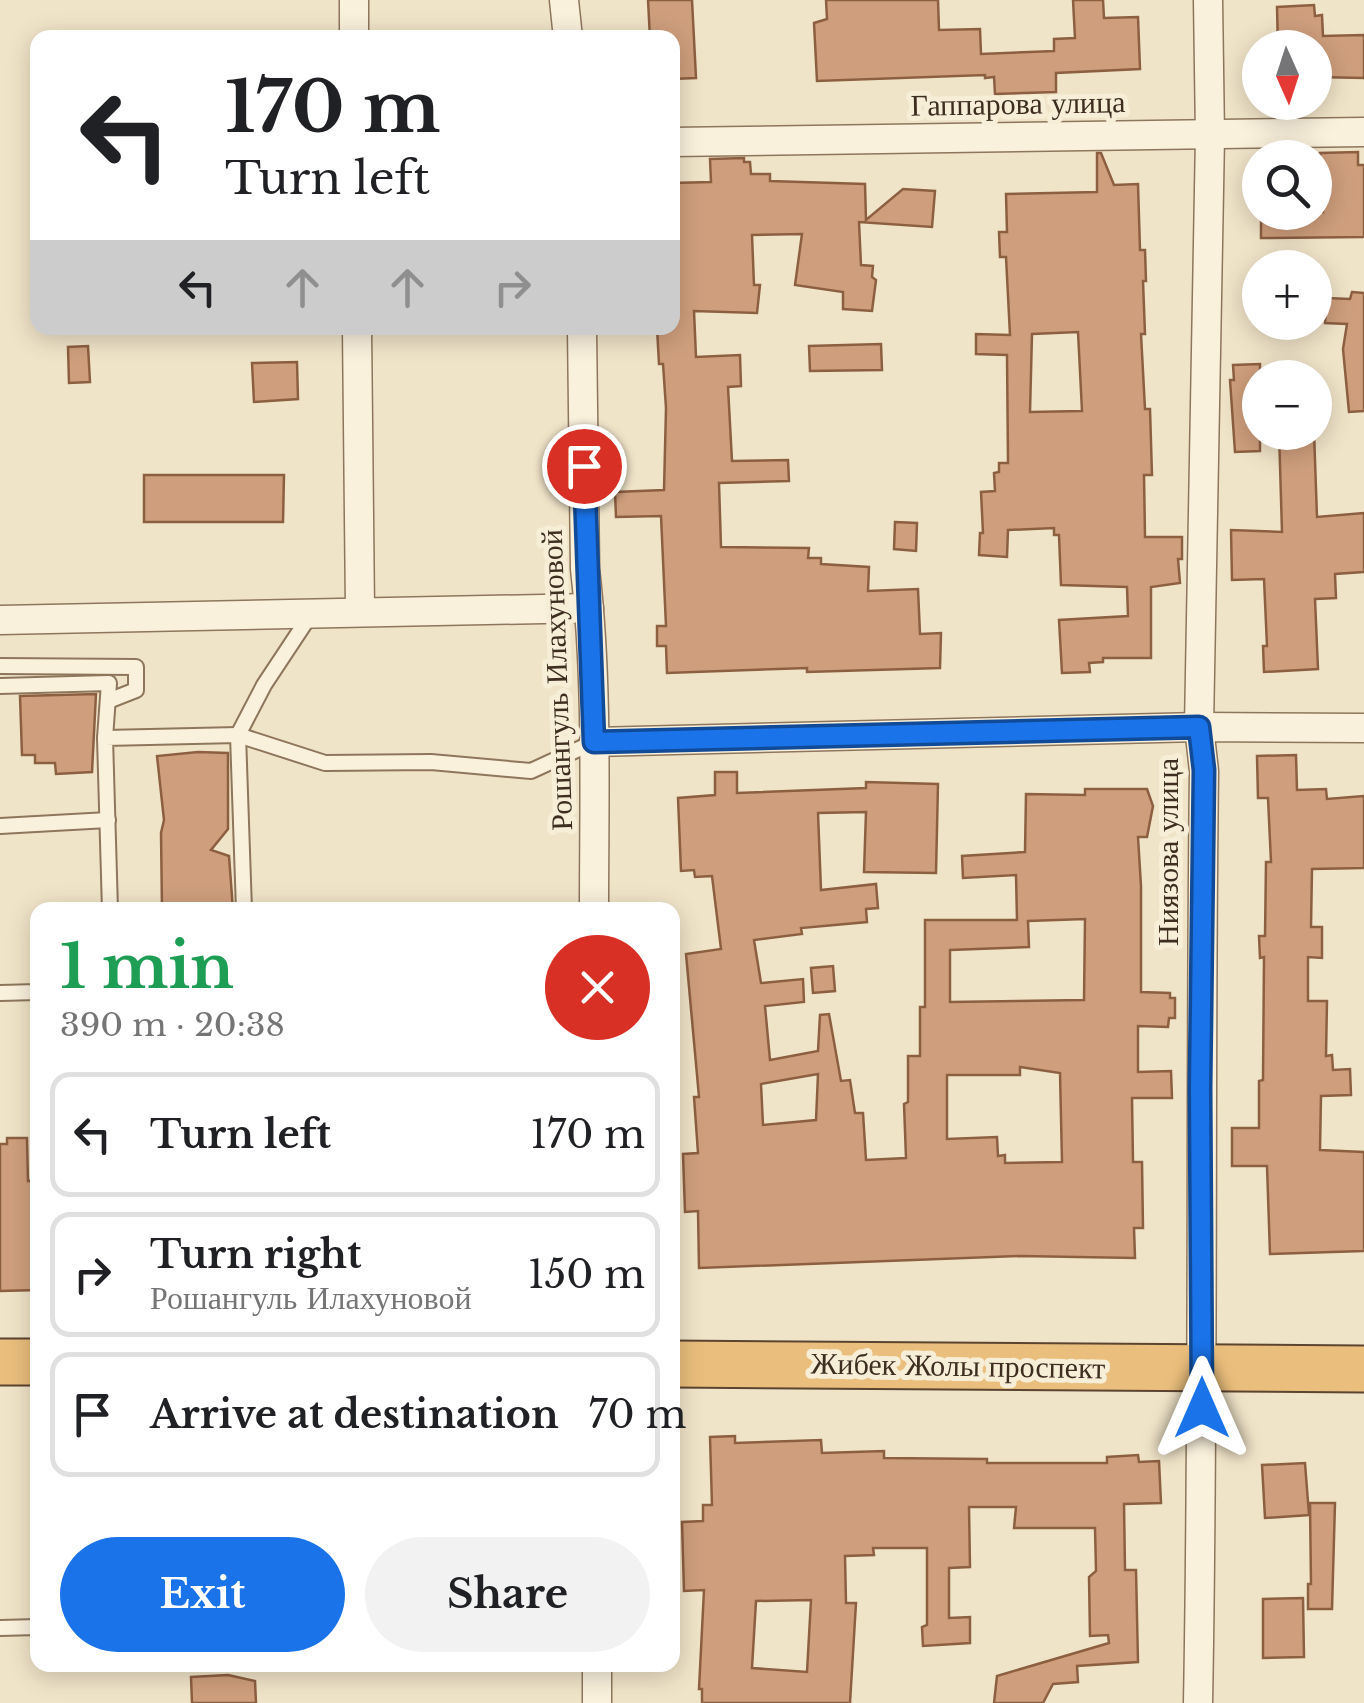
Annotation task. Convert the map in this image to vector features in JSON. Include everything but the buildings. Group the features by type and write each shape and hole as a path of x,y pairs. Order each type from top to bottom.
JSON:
{"highway":[{"path":"0,1362 30,1362"},
{"name":"Жибек Жолы проспект","path":"680,1364 1364,1368"}],"street":[{"path":"354,0 354,30"},
{"path":"564,0 567,30"},
{"name":"Ниязова улица","path":"1198,1703 1204,770 1199,727 1210,136 1208,0"},
{"name":"Гаппарова улица","path":"680,142 1364,132"},
{"path":"357,335 360,611"},
{"name":"Рошангуль Илахуновой","path":"582,335 585,569 594,742 594,902"},
{"path":"0,620 590,608"},
{"path":"594,742 1199,727 1364,728"},
{"path":"597,1703 598,1672"}],"lane":[{"path":"244,902 238,735 264,685 312,612"},
{"path":"0,666 136,667 136,690 108,701"},
{"path":"0,686 109,683 106,738 110,902"},
{"path":"106,738 238,735 324,763 431,762 531,771 594,742"},
{"path":"0,826 108,820"},
{"path":"0,993 30,992"},
{"path":"0,1628 30,1627"}],"route":[{"path":"584,466 594,742 1199,727 1204,770 1200,1088 1202,1408"}]}
